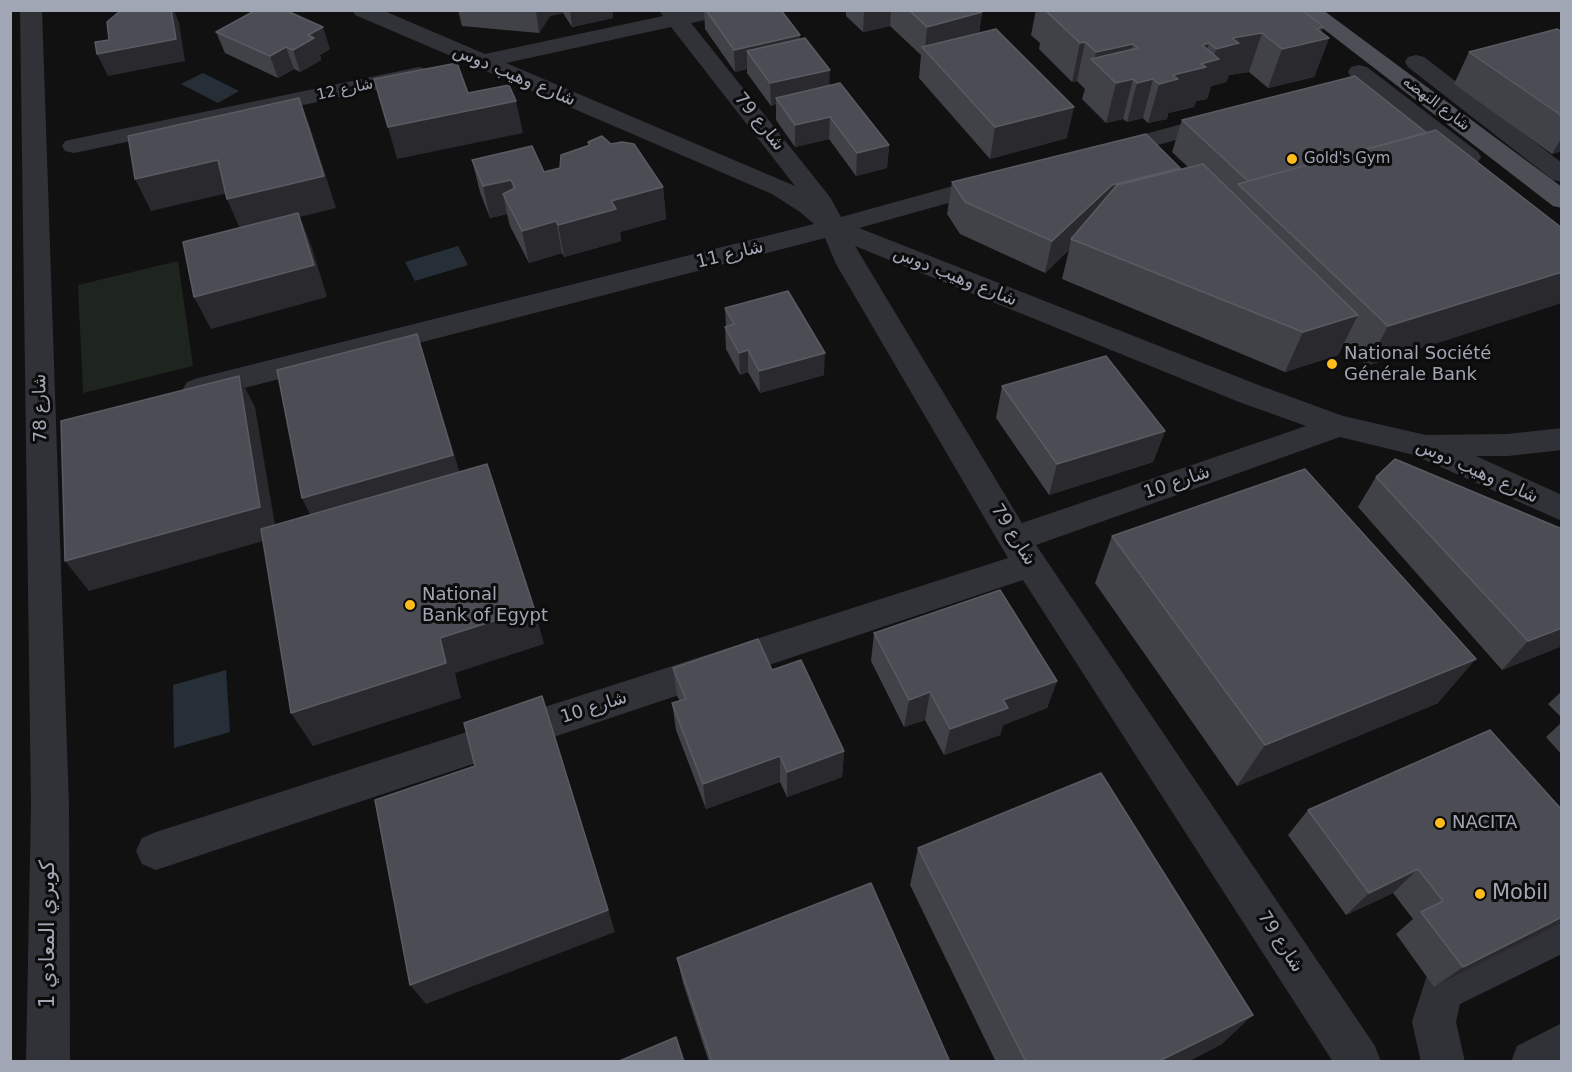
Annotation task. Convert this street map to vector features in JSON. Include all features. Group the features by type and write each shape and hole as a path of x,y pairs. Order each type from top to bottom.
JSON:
{"main road":[{"name":"شارع النهضه","path":"1309,10 1562,200"}],"street":[{"name":"شارع 78","path":"31,10 50,806"},
{"name":"شارع وهيب دوس","path":"363,10 479,62 781,189 809,206 832,227 1250,394 1339,426 1421,445 1562,509"},
{"name":"شارع 12","path":"74,146 479,62 672,15 721,10"},
{"name":"شارع 79","path":"672,15 807,181 822,203 850,264 1023,552 1359,1062"},
{"path":"1416,62 1562,175"},
{"path":"1359,72 1525,201"},
{"path":"1084,158 1245,114"},
{"name":"شارع 11","path":"179,394 766,246 1015,177"},
{"name":"شارع 10","path":"156,850 1023,552 1339,426"},
{"path":"1421,445 1508,445 1562,439"},
{"name":"كوبري المعادي 1","path":"48,1062 50,806"},
{"path":"1443,1062 1434,1022 1442,990 1562,932"},
{"path":"1533,1062 1562,1045"}],"shaded area":[{"path":"203,73 239,91 218,103 181,84"},
{"path":"458,246 468,265 415,281 405,262"},
{"path":"178,261 193,366 83,393 78,285"},
{"path":"226,670 230,732 174,748 173,685"}],"building":[{"path":"171,10 176,39 97,54 95,42 109,40 107,22 120,11"},
{"path":"256,10 285,10 323,27 308,35 314,38 293,50 286,47 270,56 216,32"},
{"path":"706,10 781,10 800,35 734,50"},
{"path":"909,10 980,10 982,12 927,27"},
{"path":"1302,10 1324,27 1317,29 1329,38 1282,49 1262,33 1232,38 1239,43 1216,49 1209,43 1202,45 1219,59 1201,64 1206,67 1173,75 1178,79 1159,84 1153,79 1137,83 1133,79 1116,83 1091,59 1138,48 1133,44 1096,52 1085,42 1080,43 1046,11"},
{"path":"996,29 1074,107 995,127 922,47"},
{"path":"1557,29 1562,32 1562,116 1469,52"},
{"path":"805,38 830,70 770,83 747,51"},
{"path":"457,63 468,93 509,85 516,101 388,127 374,79"},
{"path":"1355,76 1427,133 1248,181 1182,120"},
{"path":"840,83 889,145 857,153 830,117 795,125 776,98"},
{"path":"299,98 324,176 227,199 218,160 135,179 128,136"},
{"path":"1436,130 1562,228 1562,272 1388,326 1238,184"},
{"path":"1146,134 1180,168 1112,185 1052,241 965,202 952,182"},
{"path":"602,136 611,144 622,142 634,144 663,187 611,201 616,209 558,225 556,221 522,231 503,194 515,188 511,180 483,186 472,160 532,146 544,172 560,168 561,155 590,145 588,142"},
{"path":"1203,164 1358,315 1303,332 1071,239 1117,185"},
{"path":"298,213 314,265 194,297 183,242"},
{"path":"788,291 825,353 759,371 748,350 739,353 725,327 734,324 725,308"},
{"path":"417,334 453,455 302,498 277,370"},
{"path":"1106,356 1165,431 1057,464 1002,386"},
{"path":"239,376 260,507 65,561 61,421"},
{"path":"1395,459 1562,529 1562,628 1528,641 1376,477"},
{"name":"National Bank of Egypt","path":"487,464 534,608 440,638 446,663 291,713 261,529"},
{"path":"1305,469 1476,659 1265,745 1112,536"},
{"path":"1000,590 1057,681 1003,700 1008,708 950,729 930,692 909,700 874,633"},
{"path":"758,639 772,670 801,660 844,751 787,772 780,756 703,784 672,703 686,699 673,668"},
{"path":"542,696 608,910 410,985 375,800 475,766 464,723"},
{"path":"1490,730 1562,810 1562,917 1463,967 1421,912 1443,901 1418,869 1369,893 1308,810"},
{"path":"1101,773 1253,1015 1157,1062 1026,1062 918,848"},
{"path":"871,883 950,1062 712,1062 677,958"},
{"path":"676,1037 684,1062 617,1062"}],"place":[{"name":"Gold's Gym","path":"1292,159"},
{"name":"National Société Générale Bank","path":"1332,364"},
{"name":"National Bank of Egypt","path":"410,605"},
{"name":"NACITA","path":"1440,823"},
{"name":"Mobil","path":"1480,894"}]}
